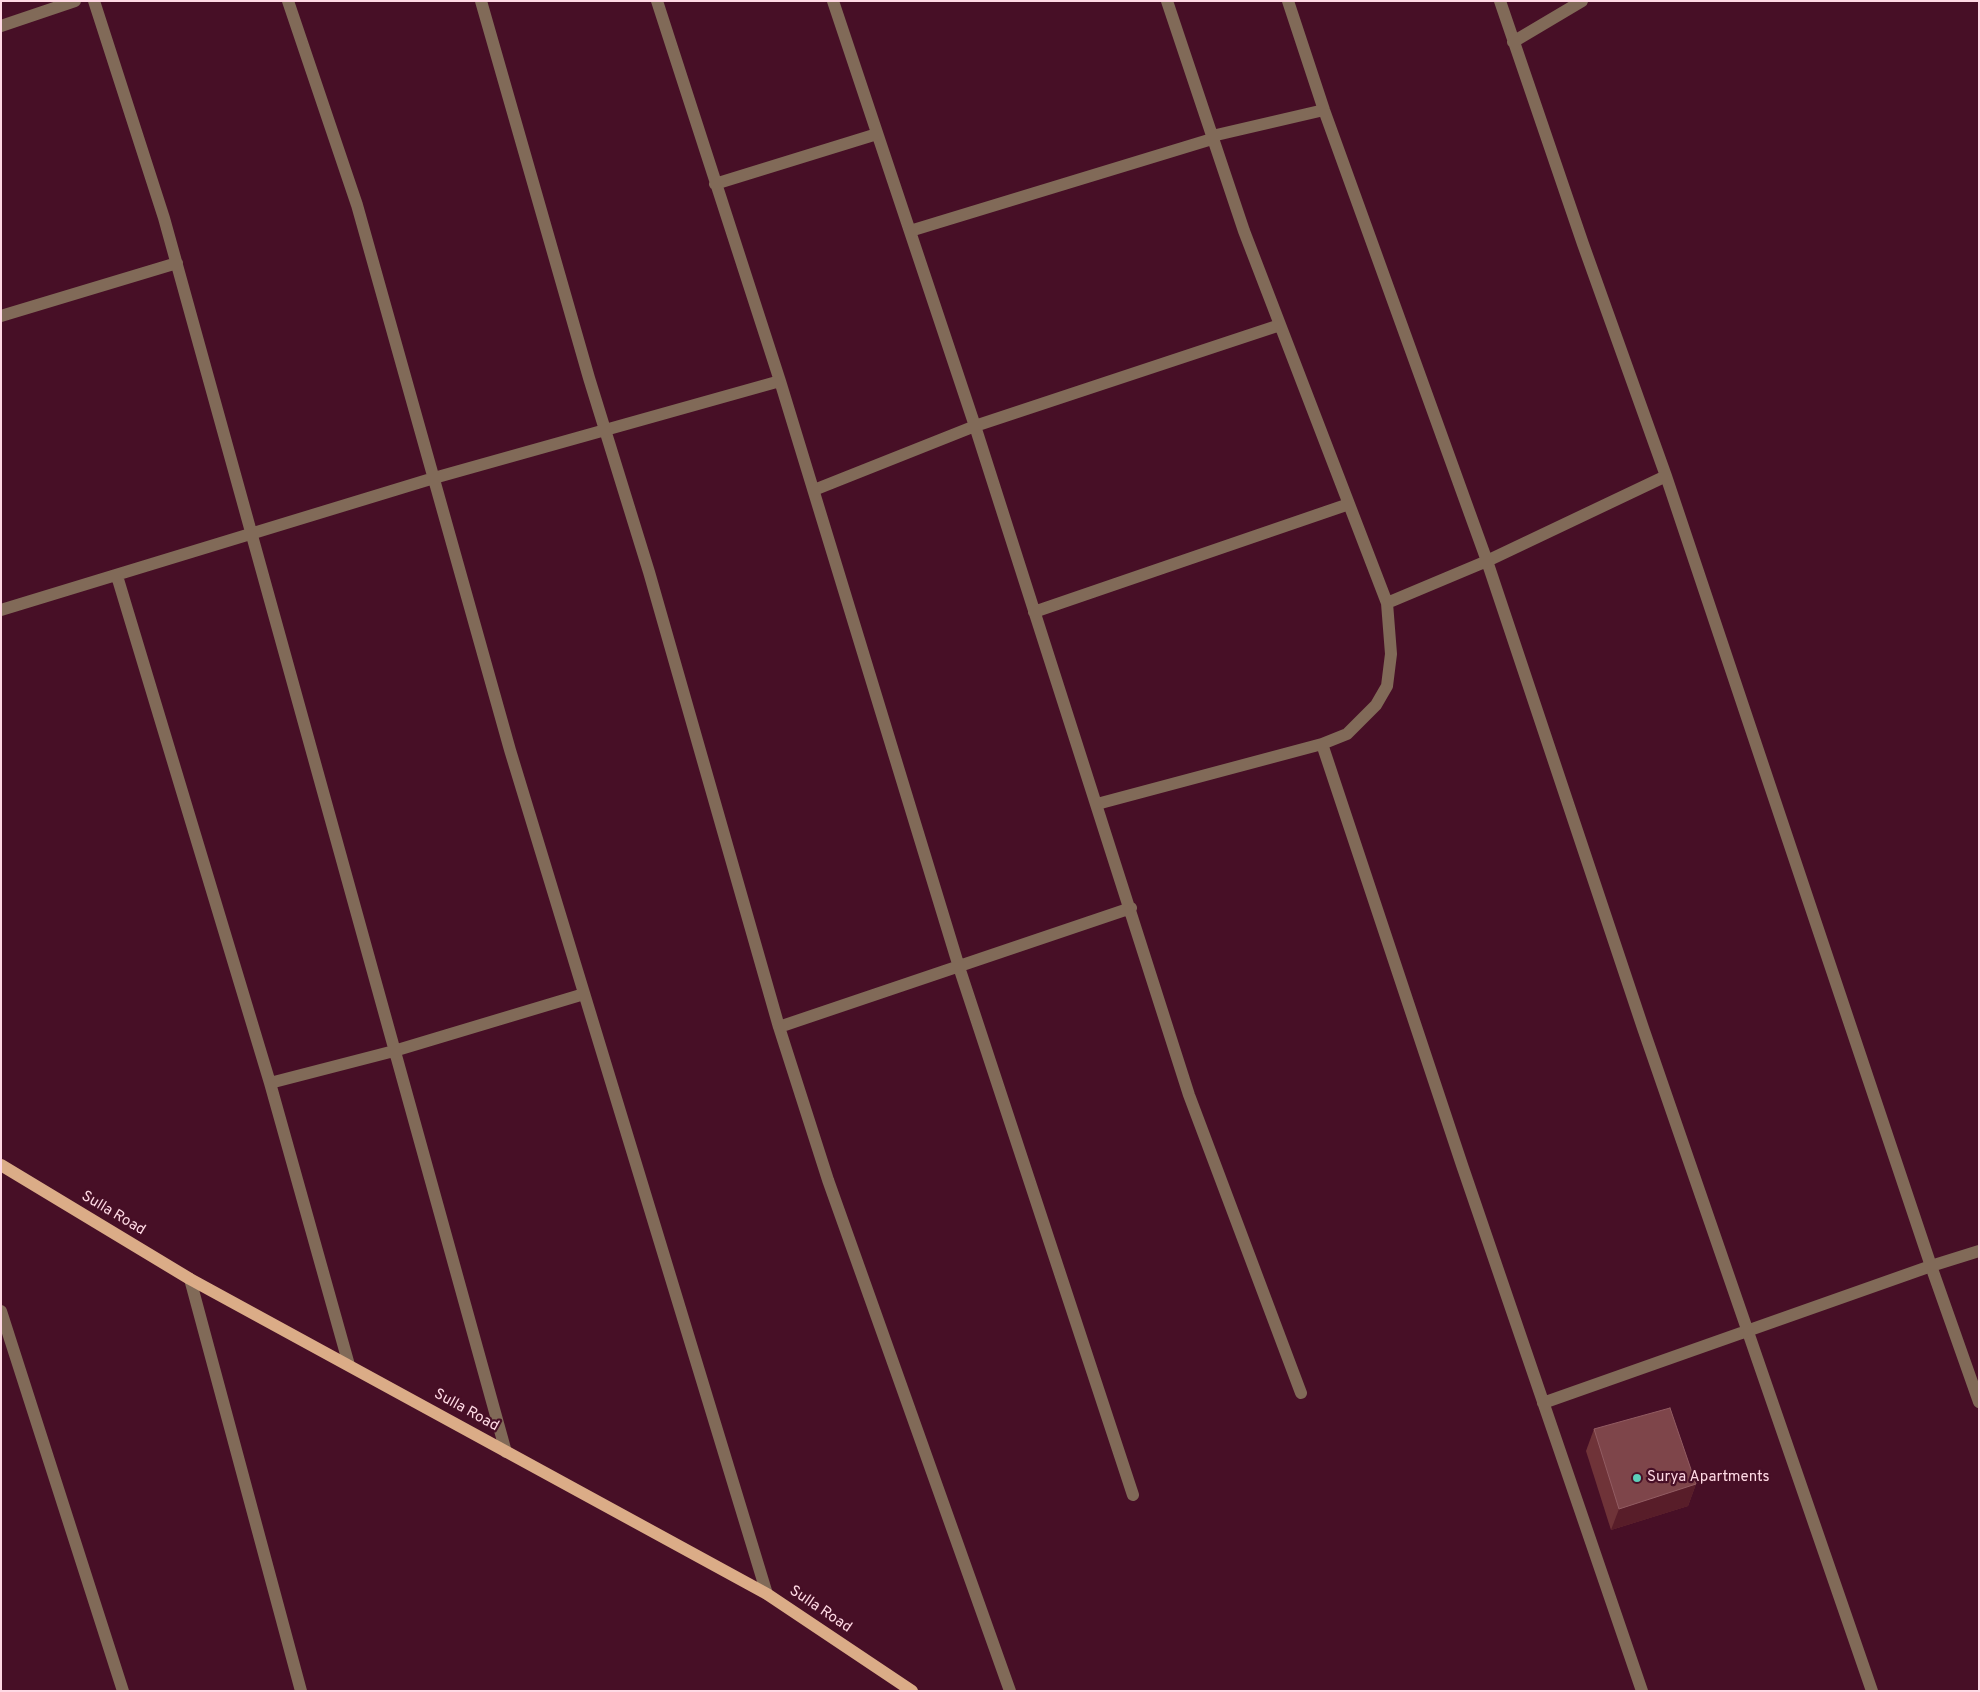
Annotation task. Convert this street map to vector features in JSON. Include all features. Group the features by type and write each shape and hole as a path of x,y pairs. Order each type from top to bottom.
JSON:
{"main road":[{"name":"Sulla Road","path":"1,1165 190,1279 349,1364 767,1594 909,1690"}],"street":[{"path":"1,26 75,1"},
{"path":"94,1 164,218 506,1452"},
{"path":"288,1 357,205 510,750 767,1594"},
{"path":"481,1 654,591 779,1027 831,1190 1010,1691"},
{"path":"657,1 780,381 959,967 1133,1495"},
{"path":"833,1 975,426 1190,1095 1301,1393"},
{"path":"1097,804 1322,744 1347,734 1376,705 1388,686 1391,654 1387,603 1244,231 1167,1"},
{"path":"1288,1 1324,110 1486,561 1646,1037 1872,1691"},
{"path":"1500,1 1586,253 1666,476 1931,1266 1979,1402"},
{"path":"1514,42 1582,1"},
{"path":"910,232 1212,139 1212,136 1324,110"},
{"path":"715,184 877,134"},
{"path":"1,316 177,264"},
{"path":"814,490 975,426 1280,325"},
{"path":"1,610 434,478 780,381"},
{"path":"1387,603 1486,561 1666,476"},
{"path":"1034,612 1349,504"},
{"path":"116,576 270,1083 349,1364"},
{"path":"1322,744 1642,1691"},
{"path":"779,1027 1131,908"},
{"path":"270,1083 394,1051 584,994"},
{"path":"1543,1402 1931,1266 1979,1251"},
{"path":"190,1279 301,1691"},
{"path":"1,1311 123,1691"}],"building":[{"name":"Surya Apartments","path":"1670,1408 1696,1484 1619,1509 1594,1429"}],"place":[{"name":"Surya Apartments","path":"1637,1478"}]}
